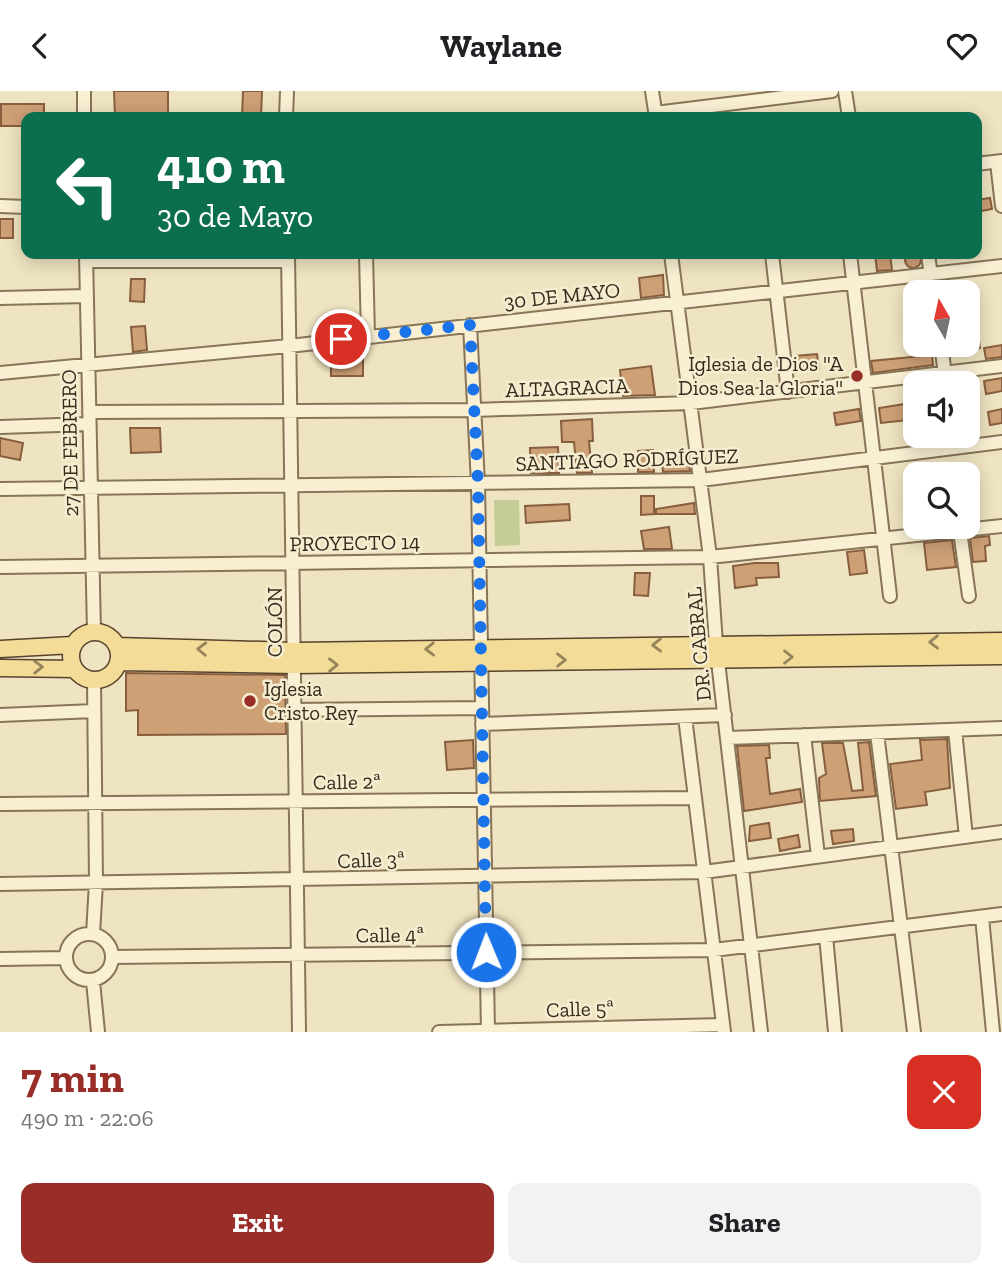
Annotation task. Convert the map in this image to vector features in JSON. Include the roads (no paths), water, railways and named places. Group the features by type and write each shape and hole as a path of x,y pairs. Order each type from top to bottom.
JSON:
{"main road":[{"path":"94,632 103,633 117,654 113,671 94,679 83,676 75,669 71,653 82,636 94,632"},
{"path":"117,654 295,658 717,651 1002,641"},
{"path":"0,649 74,645"},
{"path":"717,651 1002,656"},
{"path":"0,668 75,669"}],"street":[{"path":"84,91 84,112"},
{"path":"286,112 287,91"},
{"path":"652,91 655,112"},
{"path":"668,112 731,97 832,91"},
{"path":"845,91 848,112"},
{"path":"982,163 1000,161 1002,206"},
{"path":"0,206 21,207"},
{"name":"27 DE FEBRERO","path":"86,259 94,632"},
{"name":"COLÓN","path":"288,259 295,658 292,710 299,1032"},
{"path":"366,259 368,336"},
{"name":"DR. CABRAL","path":"672,259 710,557 717,651 761,1032"},
{"path":"773,259 788,392"},
{"path":"851,259 890,596"},
{"path":"929,259 932,280"},
{"name":"30 DE MAYO","path":"0,373 289,346 1002,266"},
{"path":"0,298 87,296"},
{"path":"470,325 478,484 488,1031"},
{"name":"ALTAGRACIA","path":"966,371 1002,366"},
{"name":"ALTAGRACIA","path":"0,427 89,418 290,410 474,409 691,403 903,379"},
{"name":"SANTIAGO RODRÍGUEZ","path":"0,489 701,480 1002,442"},
{"name":"PROYECTO 14","path":"980,529 1002,526"},
{"name":"PROYECTO 14","path":"0,568 710,557 903,536"},
{"path":"961,539 969,596"},
{"path":"93,934 96,883 94,679"},
{"path":"292,710 482,708"},
{"path":"0,715 94,711"},
{"path":"482,725 724,715"},
{"path":"685,717 724,1028"},
{"path":"727,738 1002,728"},
{"path":"955,730 966,837"},
{"path":"877,733 914,1032"},
{"path":"804,735 818,856"},
{"name":"Calle 2ª","path":"0,804 695,798"},
{"name":"Calle 3ª","path":"0,884 704,872 1002,832"},
{"name":"Calle 4ª","path":"113,957 714,950 1002,914"},
{"path":"982,917 993,1032"},
{"path":"93,934 107,942 113,957 107,972 93,981 74,976 65,958 74,940 93,934"},
{"path":"826,936 835,1032"},
{"path":"0,959 65,958"},
{"path":"93,981 98,1032"},
{"name":"Calle 5ª","path":"439,1032 724,1028"}],"place":[{"name":"Iglesia de Dios \"A Dios Sea la Gloria\"","path":"857,376"},
{"name":"Iglesia Cristo Rey","path":"250,701"}]}
